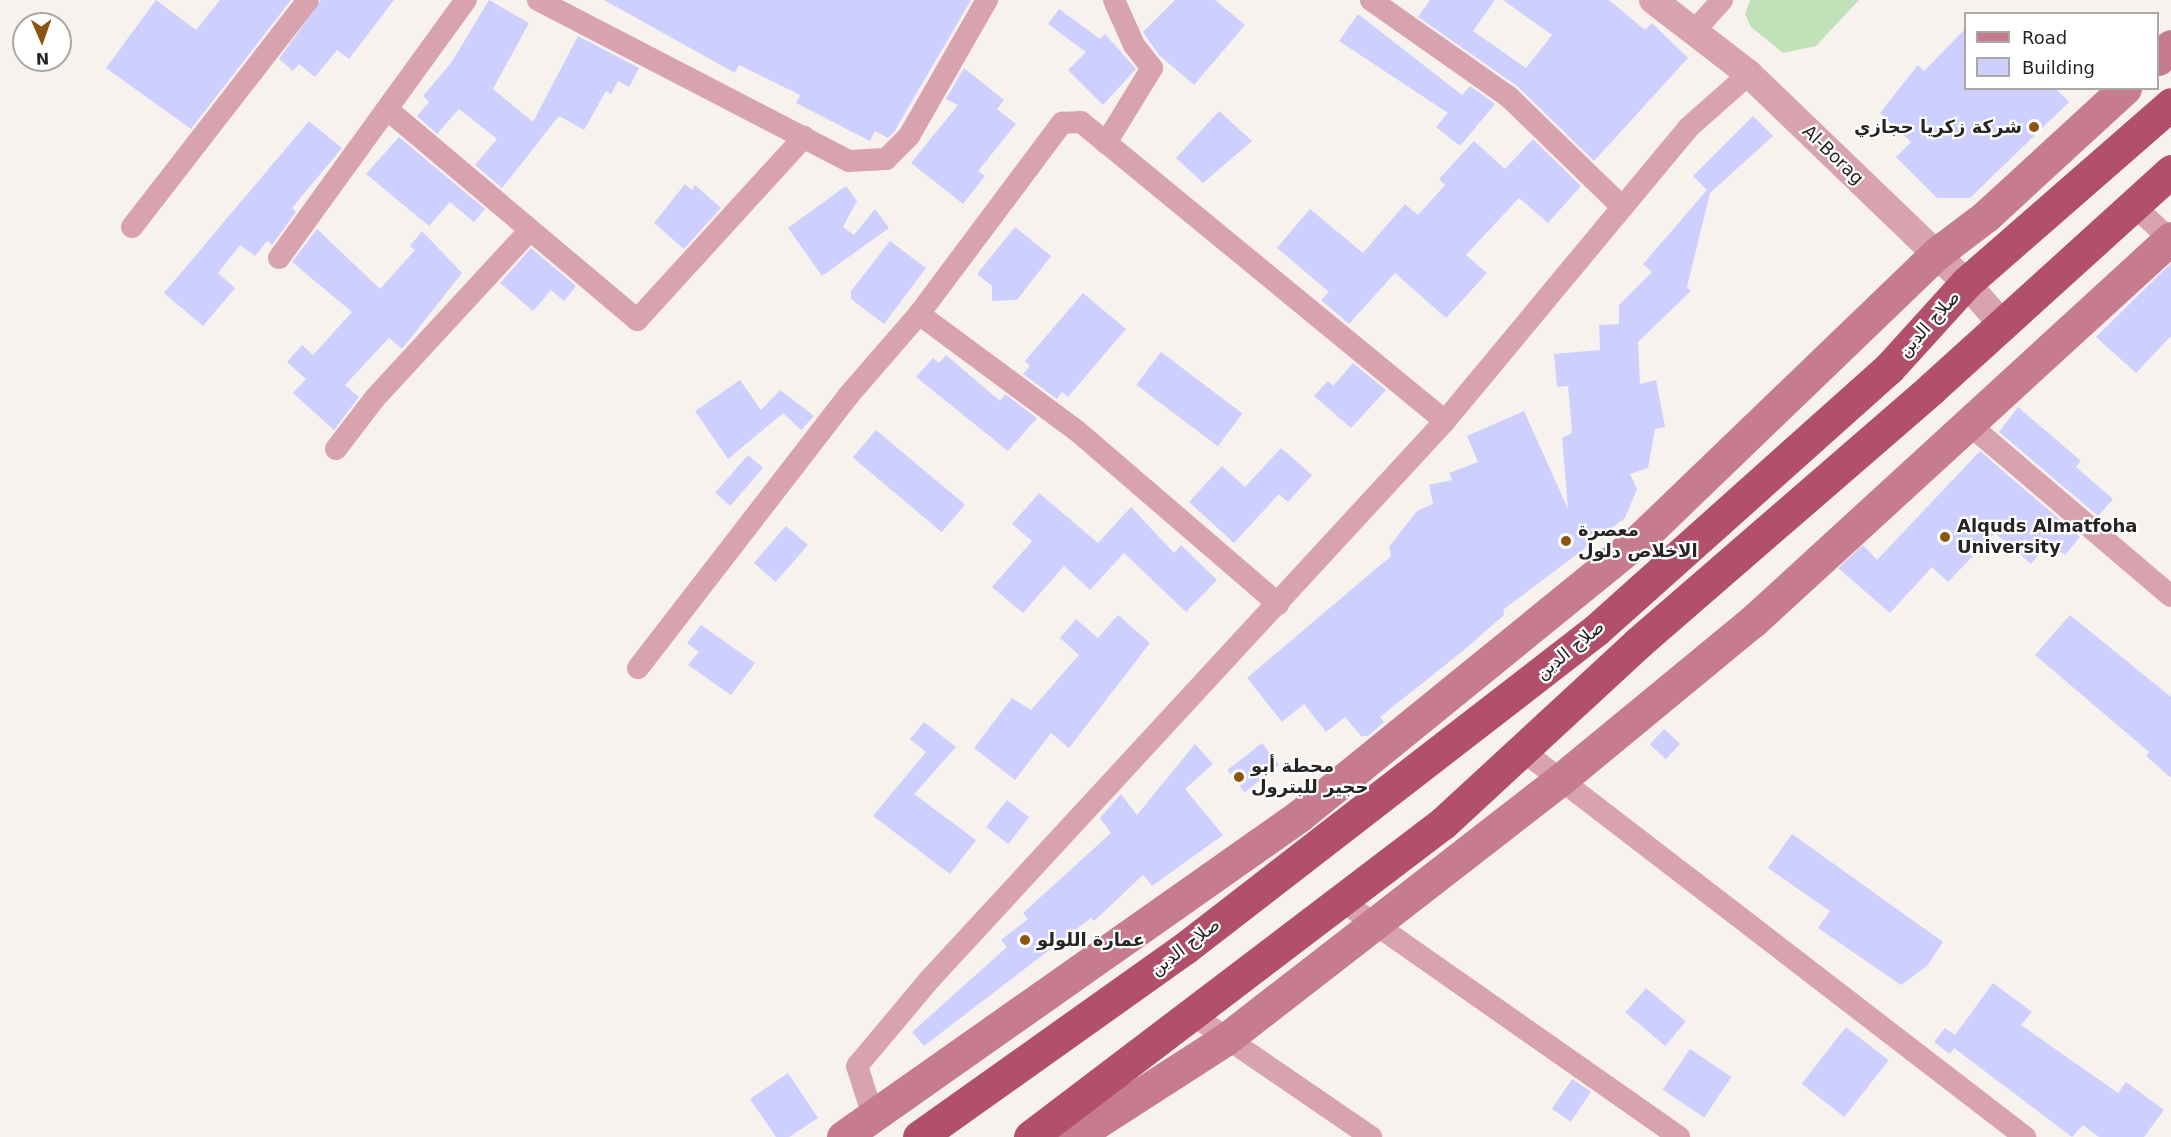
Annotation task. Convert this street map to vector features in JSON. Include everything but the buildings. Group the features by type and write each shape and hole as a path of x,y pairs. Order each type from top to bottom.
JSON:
{"highway":[{"name":"صلاح الدين","path":"919,1137 1185,948 1596,630 1889,368 1966,283 2171,105"},
{"path":"1030,1137 1345,903 1522,750 2171,171"}],"main road":[{"path":"2159,56 2171,46"},
{"path":"843,1137 1299,816 1642,537 1936,254 1986,216 2123,90"},
{"path":"1074,1137 1223,1041 1560,780 1752,622 1971,426 2171,239"}],"street":[{"path":"132,227 308,0"},
{"path":"279,258 466,0"},
{"path":"538,0 849,161 886,159 909,136 987,0"},
{"path":"1106,143 1152,68 1134,45 1114,0"},
{"path":"1371,0 1509,97 1622,207"},
{"name":"Al-Borag","path":"1653,0 1696,29 1749,74 1966,283 2002,324"},
{"path":"1696,29 1722,0"},
{"path":"873,1116 857,1066 930,978 1445,421 1688,128 1749,74"},
{"path":"388,110 528,232 637,320 804,137"},
{"path":"638,668 848,396 919,314 1062,123 1081,122 1445,421"},
{"path":"2133,205 2171,239"},
{"path":"336,449 375,398 528,232"},
{"path":"919,314 1076,430 1278,604"},
{"path":"1971,426 2171,596"},
{"path":"1522,750 2025,1137"},
{"path":"1345,903 1679,1137"},
{"path":"1193,1015 1223,1041 1371,1137"}],"green space":[{"path":"1750,0 1859,0 1816,46 1783,53 1751,27 1745,14"}],"place":[{"name":"شركة زكريا حجازي","path":"2034,127"},
{"name":"Alquds Almatfoha University","path":"1945,537"},
{"name":"معصرة الاخلاص دلول","path":"1566,541"},
{"name":"محطة أبو حجير للبترول","path":"1239,777"},
{"name":"عمارة اللولو","path":"1025,940"}]}
